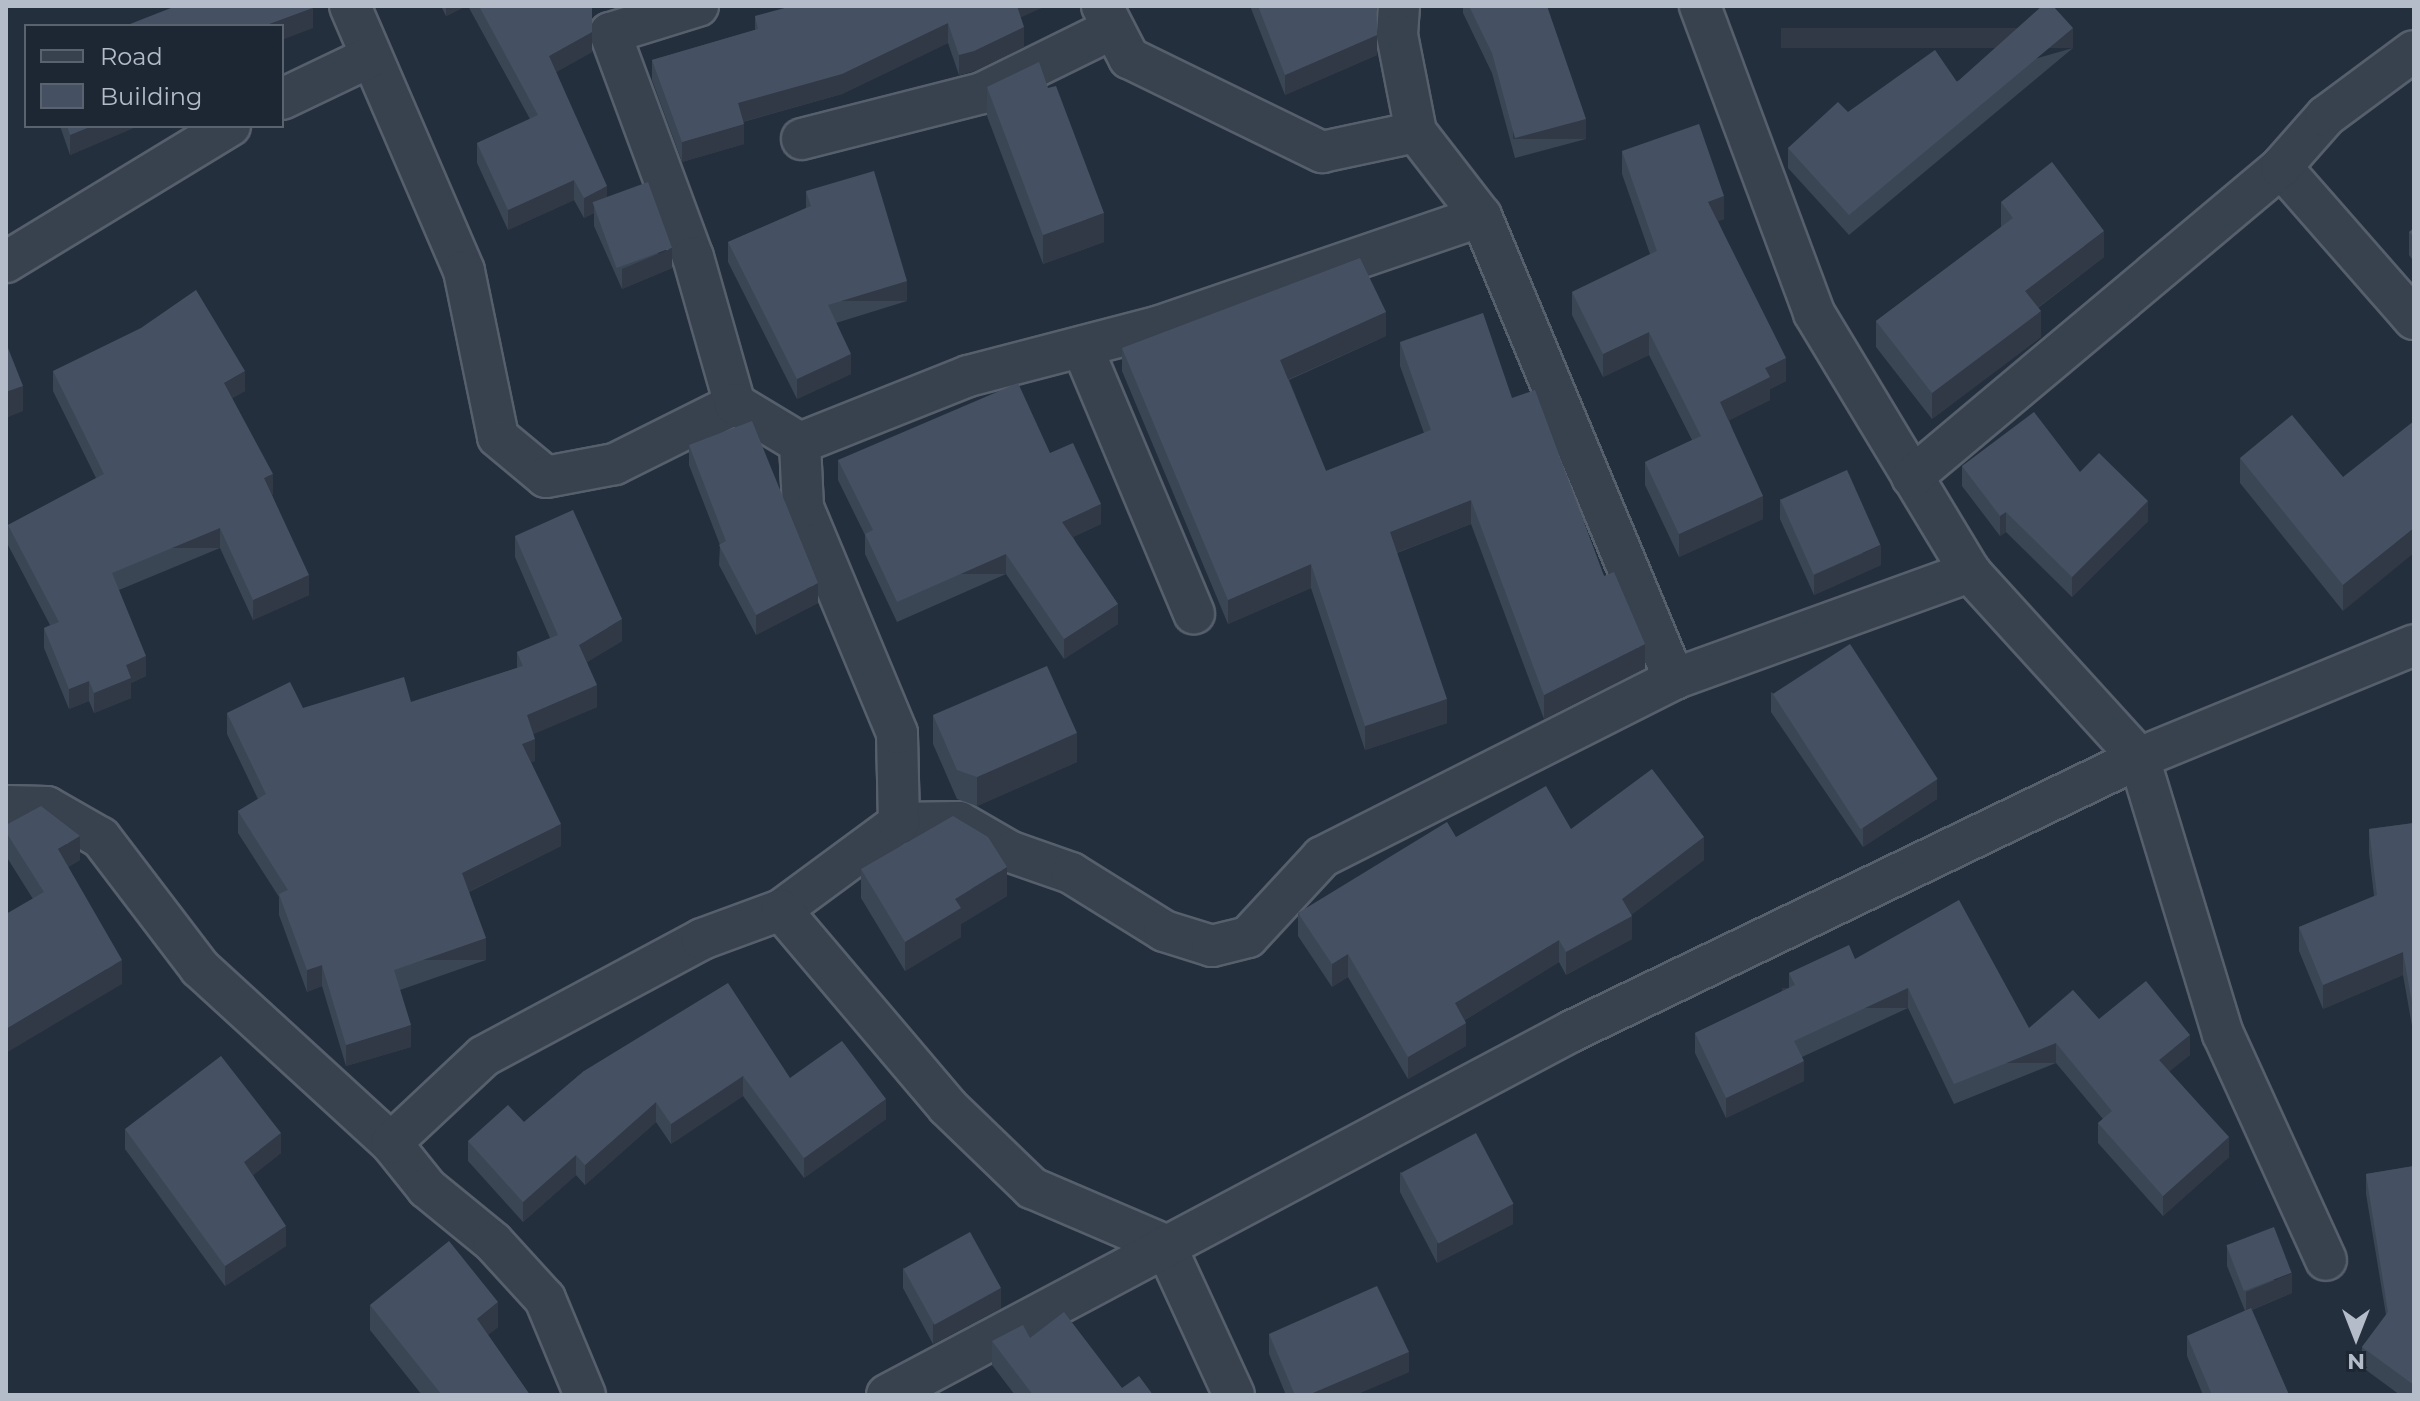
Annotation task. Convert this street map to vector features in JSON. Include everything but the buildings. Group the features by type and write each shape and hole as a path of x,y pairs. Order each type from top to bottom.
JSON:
{"street":[{"path":"350,6 464,271 498,437 546,477 615,464 735,404"},
{"path":"698,6 610,33 693,257 735,404 800,443"},
{"path":"1399,6 1397,35 1416,132 1481,216 1674,679"},
{"path":"1700,6 1814,313 1970,572 2139,758 2223,1034 2326,1260"},
{"path":"802,139 982,93 1106,18 1129,58 1322,152 1416,132"},
{"path":"1912,477 2281,167 2326,116 2414,51"},
{"path":"284,98 370,57"},
{"path":"6,262 227,128"},
{"path":"2281,167 2414,319"},
{"path":"800,443 968,376 1082,347 1481,216"},
{"path":"1082,347 1194,613"},
{"path":"800,443 803,507 897,733 899,823"},
{"path":"391,1143 484,1056 702,939 781,910 899,823 959,822 1011,852 1071,873 1164,931 1212,946 1248,937 1322,857 1674,679 1970,572"},
{"path":"887,1395 1572,1031 2139,758 2414,645"},
{"path":"6,806 47,807 101,838 200,968 391,1143 427,1188 493,1242 545,1299 585,1395"},
{"path":"781,910 948,1107 1032,1188 1165,1245 1234,1395"}]}
